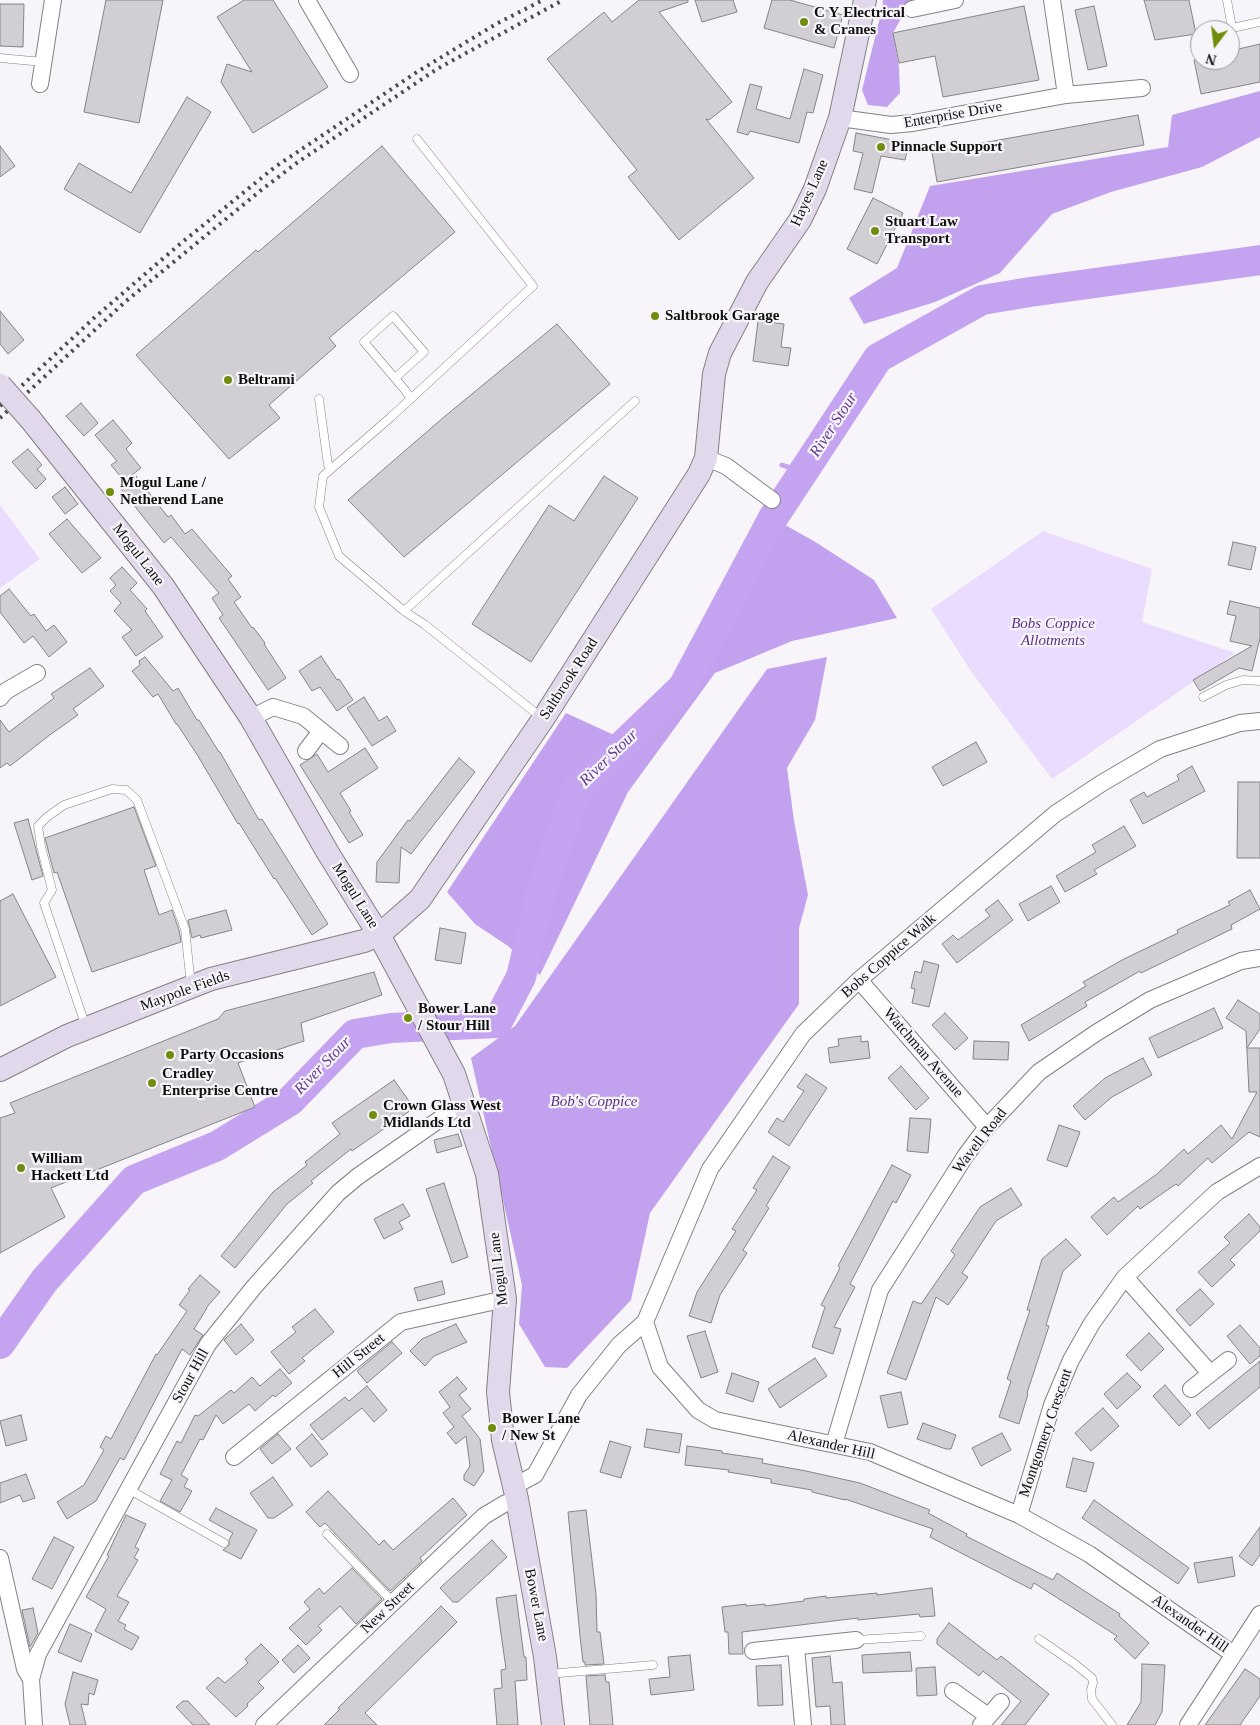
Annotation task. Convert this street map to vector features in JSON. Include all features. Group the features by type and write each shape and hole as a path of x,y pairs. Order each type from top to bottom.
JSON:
{"street":[{"path":"40,84 53,0"},
{"path":"307,0 350,74"},
{"name":"Hayes Lane","path":"711,399 714,374 720,353 757,282 800,220 815,189 840,118 865,0"},
{"path":"912,9 955,0"},
{"path":"1052,0 1066,95"},
{"name":"Enterprise Drive","path":"840,118 891,125 913,123 1066,95 1142,88"},
{"name":"Mogul Lane","path":"0,385 32,420 163,586 251,718 328,853 379,935 454,1074 487,1174 505,1299 498,1392 503,1440 516,1493"},
{"name":"Saltbrook Road","path":"379,935 420,899 543,719 699,474 706,458 711,399"},
{"path":"706,458 726,466 772,500"},
{"path":"2,691 37,673"},
{"path":"251,718 273,707 303,716 340,746"},
{"name":"Bobs Coppice Walk","path":"645,1322 710,1169 803,1034 859,980 1055,814 1102,783 1160,749 1240,723 1260,721"},
{"path":"306,751 321,731"},
{"name":"Maypole Fields","path":"0,1070 67,1036 211,979 364,942 379,935"},
{"name":"Wavell Road","path":"834,1444 880,1290 966,1155 987,1127 1039,1072 1096,1033 1150,1000 1241,961 1260,958"},
{"name":"Watchman Avenue","path":"859,980 987,1127"},
{"name":"Stour Hill","path":"34,1725 31,1679 38,1654 208,1344 254,1287 338,1193 357,1177 463,1103"},
{"name":"Montgomery Crescent","path":"1019,1515 1052,1405 1071,1360 1092,1323 1125,1277 1217,1192 1260,1166"},
{"path":"1125,1277 1210,1374"},
{"name":"Hill Street","path":"234,1457 400,1322 505,1299"},
{"path":"516,1493 535,1475 579,1395 619,1345 645,1322"},
{"name":"Alexander Hill","path":"645,1322 660,1367 698,1410 714,1420 870,1452 1019,1515 1089,1554 1233,1654"},
{"path":"1191,1389 1228,1360"},
{"name":"New Street","path":"264,1725 484,1516 504,1504 516,1493"},
{"name":"Bower Lane","path":"516,1493 547,1674 553,1725"},
{"path":"0,1558 25,1669 31,1679"},
{"path":"1188,1725 1260,1614"},
{"path":"753,1651 856,1640"},
{"path":"796,1647 803,1725"},
{"path":"954,1691 984,1721 1002,1702"}],"lane":[{"path":"1227,0 1232,28 1260,22"},
{"path":"0,58 43,62"},
{"path":"417,139 533,286 324,476 319,507 339,556 404,611 424,624 543,719"},
{"path":"395,378 424,352 393,316 364,342 395,378 410,399"},
{"path":"319,399 328,465 332,469"},
{"path":"404,611 635,401"},
{"path":"1203,697 1226,685 1243,680 1260,681"},
{"path":"87,1028 44,903 52,890 38,826 64,805 112,789 126,790 137,800 185,929 191,987"},
{"path":"128,1489 224,1543"},
{"path":"327,1534 393,1602"},
{"path":"856,1640 921,1636"},
{"path":"1039,1639 1092,1678 1092,1699 1112,1725"},
{"path":"547,1674 653,1665"}],"green space":[{"path":"883,0 911,0 893,33 899,67 900,93 887,107 868,105 862,90"},
{"path":"1260,91 1260,137 1202,167 1111,192 1052,214 1000,273 935,302 864,324 849,298 897,268 930,186 1168,147 1172,115"},
{"path":"0,505 40,559 0,588"},
{"path":"773,518 817,543 874,580 897,618 792,641 715,673 628,792 540,975 508,946 475,924 447,892 566,713 627,741 683,687"},
{"name":"Bobs Coppice Allotments","path":"1043,531 1152,569 1142,622 1235,653 1052,779 973,674 931,609"},
{"name":"Bob's Coppice","path":"827,657 815,720 787,768 794,821 808,895 799,928 799,1004 650,1213 631,1300 567,1368 545,1367 519,1324 522,1285 471,1058 515,1026 767,669"}],"building":[{"path":"106,0 163,0 139,123 84,112"},
{"path":"244,0 273,0 328,87 253,133 221,82 227,64 252,72 217,17"},
{"path":"639,0 688,0 688,2 659,12 732,102 709,120 706,119 754,178 679,240 628,177 637,170 547,59 604,12 612,22"},
{"path":"695,0 733,0 737,12 702,22"},
{"name":"C Y Electrical & Cranes","path":"772,0 790,0 843,15 834,48 764,28"},
{"path":"1144,0 1189,0 1193,20 1190,20 1190,35 1155,40"},
{"path":"0,4 24,4 23,47 0,46"},
{"path":"1024,6 1039,80 943,97 935,56 899,63 893,33"},
{"path":"1094,6 1107,66 1088,70 1075,10"},
{"path":"1260,44 1260,82 1201,94 1196,70 1240,70 1240,49"},
{"path":"804,69 823,75 813,113 807,112 799,143 750,131 748,135 737,132 750,84 762,87 756,109 790,119"},
{"path":"187,97 211,112 140,233 64,189 79,163 131,193"},
{"path":"1138,115 1144,145 937,182 932,152"},
{"path":"856,133 909,143 905,160 881,156 872,193 854,189 863,153 853,151"},
{"path":"0,146 15,166 0,177"},
{"path":"382,146 455,232 329,338 336,346 269,405 280,418 229,459 136,355 256,250 258,252"},
{"name":"Stuart Law Transport","path":"873,198 903,213 877,264 847,249"},
{"path":"0,311 24,340 8,354 0,344"},
{"path":"758,321 784,324 781,347 791,348 788,366 753,361"},
{"path":"557,324 610,384 404,557 348,500 444,417"},
{"path":"81,403 98,423 84,436 66,416"},
{"path":"113,420 132,443 126,449 141,468 124,481 111,465 117,461 95,435"},
{"path":"28,449 42,465 37,469 46,479 36,489 12,462"},
{"path":"136,476 168,517 171,515 185,534 192,529 232,576 228,579 241,597 234,602 265,643 286,678 268,690 219,618 223,615 212,598 219,593 171,537 164,543 121,489"},
{"path":"604,476 638,498 531,662 472,624 549,505 574,521"},
{"path":"65,487 78,504 65,514 52,497"},
{"path":"67,519 101,558 82,573 49,534"},
{"path":"1233,542 1256,547 1251,570 1228,565"},
{"path":"122,567 137,583 130,590 147,609 145,611 163,637 136,656 122,637 132,630 114,611 121,603 110,591 116,585 110,578"},
{"path":"9,589 31,616 34,614 46,631 54,625 67,642 49,657 33,636 24,643 0,612 0,596"},
{"path":"1230,601 1260,608 1260,638 1252,671 1239,668 1200,691 1193,680 1252,646 1230,641 1236,616 1227,614"},
{"path":"321,656 353,700 337,711 320,687 312,691 299,671"},
{"path":"145,657 173,691 178,688 197,720 199,720 220,752 259,820 262,819 328,924 312,935 238,824 198,756 158,694 153,697 132,671 140,665 139,661"},
{"path":"90,668 104,686 73,709 78,715 10,766 7,763 0,768 0,720 9,732 54,698 51,694"},
{"path":"364,697 379,721 387,716 396,731 372,746 347,708"},
{"path":"976,742 987,762 943,786 932,767"},
{"path":"365,748 378,768 340,793 363,835 349,843 300,765 317,754 328,772"},
{"path":"459,758 475,772 411,854 401,847 399,883 376,882 377,862 408,820 410,821"},
{"path":"1192,766 1205,791 1143,824 1130,800 1144,792 1147,797 1179,780 1177,775"},
{"path":"1238,782 1260,782 1260,858 1237,858"},
{"path":"134,807 156,866 144,870 159,915 172,910 181,942 92,972 57,872 54,873 45,838"},
{"path":"28,819 43,876 32,880 14,823"},
{"path":"1124,826 1136,846 1094,870 1097,874 1065,892 1056,876 1096,852 1092,845"},
{"path":"1051,886 1060,902 1028,921 1019,904"},
{"path":"1250,890 1260,909 1231,925 1232,929 1141,973 1140,971 1085,1002 1087,1006 1029,1041 1021,1025 1086,986 1083,982 1124,959 1178,933 1177,930 1230,905 1228,902"},
{"path":"13,894 56,977 0,1006 0,901"},
{"path":"998,900 1013,920 957,963 942,944 953,935 958,940 990,916 985,910"},
{"path":"226,910 232,930 201,938 200,935 192,938 188,920"},
{"path":"440,928 466,933 461,964 435,960"},
{"path":"924,961 939,965 929,1007 912,1003 915,989 911,988 915,971 921,973"},
{"name":"Cradley Enterprise Centre","path":"374,972 382,995 301,1023 304,1041 238,1063 255,1107 51,1188 65,1217 0,1253 0,1118 15,1113 10,1103 218,1019 225,1011"},
{"path":"1238,1000 1260,1014 1260,1029 1247,1048 1260,1048 1260,1137 1249,1132 1212,1163 1208,1158 1178,1186 1176,1184 1140,1209 1138,1206 1107,1235 1091,1217 1114,1197 1118,1202 1157,1174 1184,1149 1188,1154 1221,1125 1232,1139 1257,1092 1249,1092 1246,1031 1226,1018"},
{"path":"1214,1008 1223,1028 1158,1058 1149,1038"},
{"path":"945,1013 968,1038 955,1050 932,1025"},
{"path":"861,1036 861,1042 868,1041 870,1058 830,1063 828,1048 839,1046 838,1039"},
{"path":"974,1041 1009,1042 1008,1060 973,1059"},
{"path":"1143,1058 1152,1075 1112,1097 1085,1120 1073,1106 1105,1078"},
{"path":"901,1066 929,1098 916,1110 888,1078"},
{"path":"806,1074 827,1088 789,1146 768,1132 777,1118 783,1122 804,1091 797,1087"},
{"path":"394,1080 414,1108 352,1151 351,1149 311,1181 313,1183 287,1204 235,1268 221,1256 273,1192 307,1165 305,1162 340,1134 332,1123"},
{"path":"910,1118 931,1119 928,1153 907,1151"},
{"path":"1059,1125 1080,1132 1067,1167 1047,1160"},
{"path":"458,1134 462,1146 437,1153 434,1140"},
{"path":"773,1156 790,1167 766,1206 769,1208 743,1250 747,1253 720,1295 711,1323 689,1316 697,1292 736,1231 732,1229 757,1190 753,1188"},
{"path":"892,1165 911,1175 896,1203 893,1201 850,1284 855,1287 834,1327 841,1329 833,1354 812,1347 825,1307 821,1305 840,1268 838,1266"},
{"path":"444,1183 468,1257 452,1263 426,1189"},
{"path":"1011,1188 1022,1205 996,1221 962,1273 968,1277 948,1305 936,1297 906,1380 887,1373 913,1301 921,1304 955,1255 951,1251 980,1207"},
{"path":"403,1204 410,1216 399,1222 403,1229 384,1239 374,1219"},
{"path":"1249,1214 1260,1227 1260,1231 1230,1260 1235,1265 1212,1287 1198,1272 1230,1243 1224,1237"},
{"path":"1066,1239 1081,1255 1063,1271 1046,1325 1049,1326 1019,1424 999,1417 1011,1381 1007,1379 1030,1310 1027,1310 1042,1259"},
{"path":"200,1275 220,1292 206,1308 194,1329 203,1335 190,1355 182,1349 124,1460 120,1458 96,1501 67,1519 57,1502 84,1485 104,1450 100,1447 106,1436 111,1439 156,1354 187,1311 179,1305 190,1290 188,1289"},
{"path":"442,1281 445,1294 418,1301 414,1288"},
{"path":"1200,1289 1214,1304 1190,1326 1176,1310"},
{"path":"315,1309 334,1332 302,1358 305,1361 289,1374 271,1352 296,1332 292,1327"},
{"path":"241,1324 254,1340 236,1355 224,1340"},
{"path":"456,1324 467,1342 434,1356 425,1366 410,1351 422,1339"},
{"path":"1240,1325 1260,1348 1260,1356 1250,1364 1227,1336"},
{"path":"705,1331 718,1372 701,1378 687,1336"},
{"path":"1149,1333 1164,1349 1141,1371 1126,1355"},
{"path":"392,1342 402,1353 367,1383 357,1371"},
{"path":"815,1358 827,1376 780,1408 768,1389"},
{"path":"1260,1361 1260,1387 1209,1429 1196,1413"},
{"path":"280,1369 292,1383 275,1397 273,1395 255,1411 249,1404 223,1424 216,1415 203,1440 200,1439 181,1475 188,1479 184,1487 192,1491 180,1512 160,1501 172,1480 160,1474 177,1441 181,1443 195,1415 198,1416 231,1390 234,1393 252,1377 260,1386"},
{"path":"732,1373 759,1382 753,1402 726,1393"},
{"path":"1127,1373 1141,1387 1117,1409 1104,1394"},
{"path":"457,1377 467,1389 459,1395 471,1409 462,1416 480,1439 484,1471 474,1486 464,1480 464,1475 470,1466 466,1436 456,1444 447,1433 454,1427 443,1413 450,1407 439,1392"},
{"path":"1165,1385 1191,1415 1179,1426 1153,1396"},
{"path":"367,1386 387,1410 374,1422 362,1408 322,1440 310,1425 345,1397 349,1401"},
{"path":"901,1392 908,1424 888,1428 880,1396"},
{"path":"1103,1408 1119,1426 1091,1451 1075,1433"},
{"path":"21,1415 27,1440 6,1446 0,1421"},
{"path":"923,1423 956,1435 951,1449 917,1439"},
{"path":"647,1429 682,1434 679,1453 644,1447"},
{"path":"1002,1433 1011,1450 981,1466 972,1448"},
{"path":"278,1434 291,1449 272,1464 260,1449"},
{"path":"312,1434 328,1454 311,1467 296,1448"},
{"path":"610,1441 631,1447 621,1478 600,1472"},
{"path":"687,1446 763,1459 762,1463 860,1483 930,1510 928,1513 967,1534 966,1536 1053,1580 1057,1573 1120,1614 1119,1616 1149,1643 1135,1659 1114,1639 1117,1636 1034,1583 1031,1589 930,1537 933,1529 845,1499 812,1492 812,1490 771,1483 771,1479 728,1472 729,1470 685,1465"},
{"path":"1073,1458 1094,1463 1086,1492 1066,1487"},
{"path":"26,1474 35,1498 23,1502 20,1495 0,1503 0,1483"},
{"path":"273,1477 293,1505 274,1518 268,1518 250,1493"},
{"path":"328,1491 379,1545 384,1540 393,1550 453,1498 467,1515 420,1558 422,1561 390,1591 325,1523 320,1527 306,1512"},
{"path":"1094,1500 1189,1568 1178,1584 1082,1518"},
{"path":"216,1508 257,1530 241,1559 223,1550 229,1545 229,1540 233,1533 209,1520"},
{"path":"586,1510 596,1594 597,1632 600,1632 604,1664 585,1665 585,1662 583,1662 568,1512"},
{"path":"126,1515 146,1524 135,1547 139,1549 134,1558 138,1560 117,1596 129,1602 118,1621 126,1625 124,1629 139,1637 132,1650 95,1631 106,1609 86,1597 109,1556 107,1555"},
{"path":"1260,1527 1260,1555 1252,1566 1239,1556"},
{"path":"54,1537 74,1547 52,1589 32,1579"},
{"path":"492,1540 507,1557 458,1602 453,1602 440,1588"},
{"path":"1232,1557 1235,1576 1198,1583 1194,1563"},
{"path":"352,1568 382,1599 356,1624 340,1606 318,1626 322,1630 306,1645 289,1628 310,1609 304,1602 319,1588 324,1594"},
{"path":"932,1588 935,1616 920,1617 919,1614 858,1620 858,1618 742,1632 743,1654 729,1654 728,1632 725,1632 722,1607 746,1604 746,1606 765,1604 765,1606 826,1596 826,1598 877,1593 877,1595"},
{"path":"516,1595 524,1657 526,1657 527,1680 515,1681 518,1725 497,1725 494,1689 502,1688 501,1670 506,1669 496,1598"},
{"path":"441,1606 457,1622 365,1713 377,1725 324,1725 340,1709 338,1708"},
{"path":"33,1608 38,1633 30,1647 22,1610"},
{"path":"949,1623 997,1660 1001,1656 1049,1694 1025,1725 1001,1725 1021,1701 983,1671 979,1676 937,1644 937,1639"},
{"path":"70,1624 92,1634 81,1662 58,1652"},
{"path":"261,1644 279,1662 258,1682 264,1688 236,1717 206,1688 218,1677 225,1683 248,1663 245,1659"},
{"path":"298,1645 310,1658 294,1673 282,1660"},
{"path":"910,1652 912,1671 863,1673 862,1655"},
{"path":"690,1655 694,1690 651,1695 649,1679 670,1677 668,1657"},
{"path":"830,1656 833,1683 842,1682 845,1725 831,1725 830,1706 816,1707 812,1658"},
{"path":"1142,1664 1165,1665 1162,1712 1155,1725 1127,1725 1141,1702"},
{"path":"781,1665 783,1705 758,1706 756,1666"},
{"path":"935,1667 937,1695 917,1696 916,1668"},
{"path":"1245,1669 1260,1679 1260,1696 1240,1725 1205,1725"},
{"path":"73,1672 98,1680 94,1695 89,1693 88,1705 81,1704 86,1725 70,1725 65,1704"},
{"path":"605,1675 606,1682 609,1682 613,1725 590,1725 586,1676"},
{"path":"183,1701 188,1701 210,1725 193,1725 176,1707"}],"waterway":[{"name":"River Stour","path":"0,1344 44,1281 134,1180 217,1146 290,1101 355,1034 391,1028 497,1023 521,977 541,893 577,789 683,687 773,518 878,358 982,300 1260,260"},
{"path":"782,465 803,472"}],"railway":[{"path":"0,406 94,318 180,244 275,167 417,72 496,24 543,0"},
{"path":"0,418 125,302 298,162 437,69 563,0"}],"place":[{"name":"C Y Electrical & Cranes","path":"804,22"},
{"name":"Pinnacle Support","path":"881,147"},
{"name":"Stuart Law Transport","path":"875,231"},
{"name":"Saltbrook Garage","path":"655,316"},
{"name":"Beltrami","path":"228,380"},
{"name":"Mogul Lane / Netherend Lane","path":"110,492"},
{"name":"Bower Lane / Stour Hill","path":"408,1018"},
{"name":"Party Occasions","path":"170,1055"},
{"name":"Cradley Enterprise Centre","path":"152,1083"},
{"name":"Crown Glass West Midlands Ltd","path":"373,1115"},
{"name":"William Hackett Ltd","path":"21,1168"},
{"name":"Bower Lane / New St","path":"492,1428"}]}
